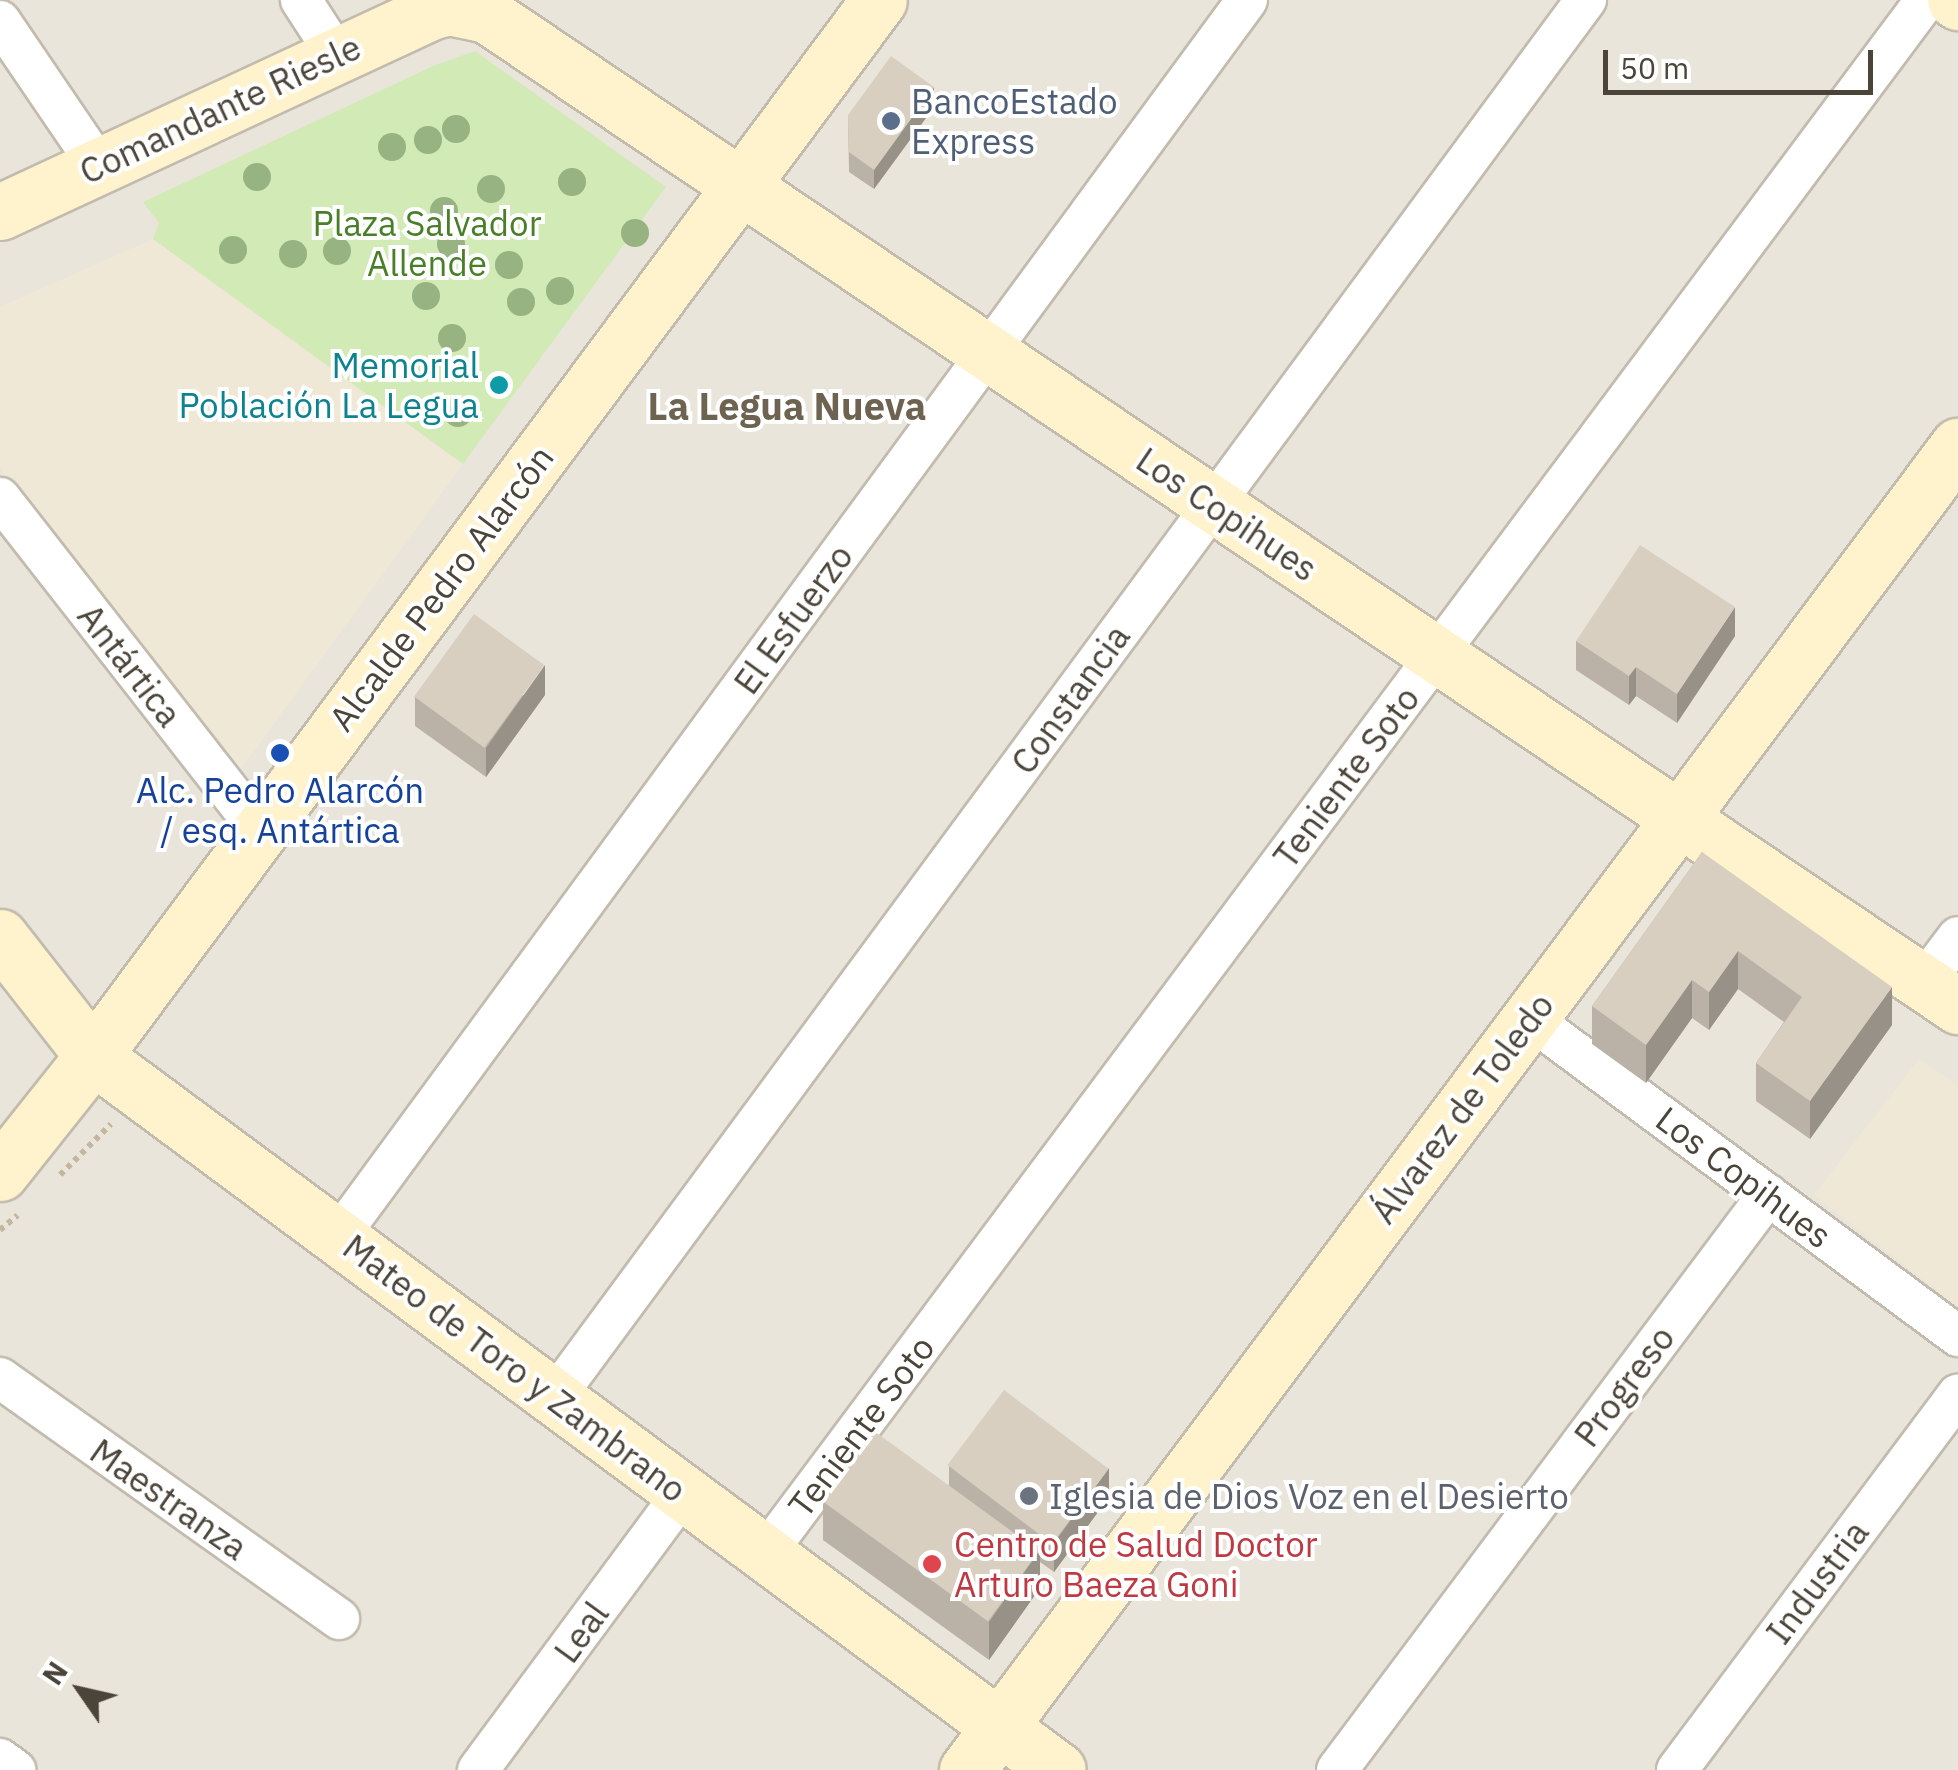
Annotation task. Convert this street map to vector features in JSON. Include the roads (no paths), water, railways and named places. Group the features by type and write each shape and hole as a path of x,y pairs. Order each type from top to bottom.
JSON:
{"street":[{"path":"301,0 336,54"},
{"name":"Alcalde Pedro Alarcón","path":"0,1173 93,1056 878,0"},
{"name":"El Esfuerzo","path":"338,1238 1247,0"},
{"name":"Constancia","path":"554,1398 1586,0"},
{"name":"Teniente Soto","path":"765,1554 1926,0"},
{"name":"Comandante Riesle","path":"0,212 336,54 477,7"},
{"name":"Los Copihues","path":"477,7 1941,994"},
{"path":"0,21 98,165"},
{"name":"Álvarez de Toledo","path":"966,1770 1958,446"},
{"name":"Antártica","path":"0,498 260,831"},
{"path":"1941,994 1958,937"},
{"name":"Mateo de Toro y Zambrano","path":"0,938 93,1056 1058,1770"},
{"name":"Los Copihues","path":"1529,1018 1958,1336"},
{"name":"Progreso","path":"1337,1770 1768,1195"},
{"name":"Maestranza","path":"0,1378 339,1619"},
{"name":"Industria","path":"1677,1770 1958,1394"},
{"name":"Leal","path":"478,1770 683,1493"},
{"path":"0,1758 15,1770"}],"place":[{"name":"BancoEstado Express","path":"891,121"},
{"name":"Memorial Población La Legua","path":"499,385"},
{"name":"Alc. Pedro Alarcón / esq. Antártica","path":"280,753"},
{"name":"Iglesia de Dios Voz en el Desierto","path":"1029,1496"},
{"name":"Centro de Salud Doctor Arturo Baeza Goni","path":"932,1564"}],"district":[{"name":"La Legua Nueva","path":"787,406"}],"park label":[{"name":"Plaza Salvador Allende","path":"427,243"}]}
